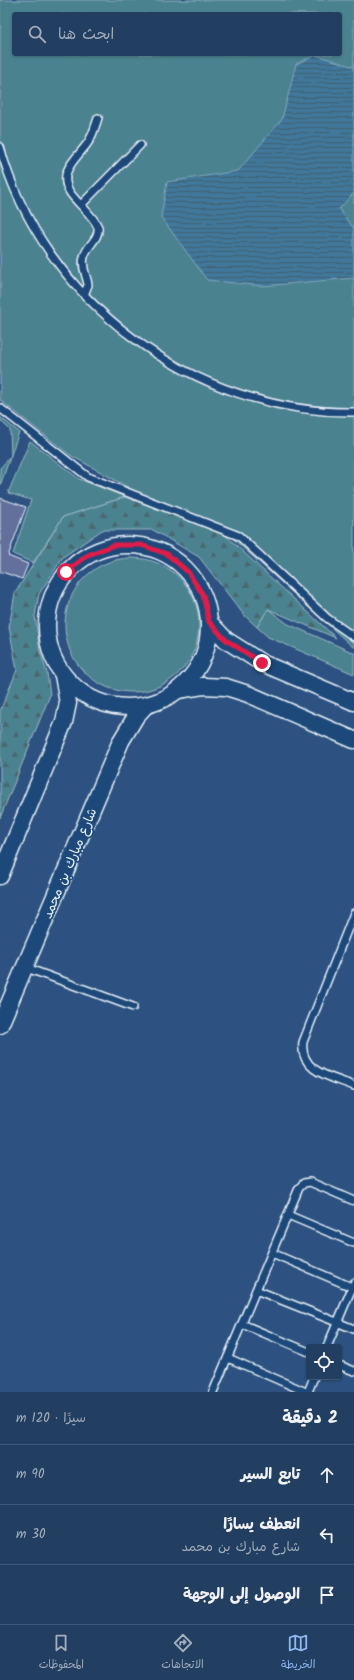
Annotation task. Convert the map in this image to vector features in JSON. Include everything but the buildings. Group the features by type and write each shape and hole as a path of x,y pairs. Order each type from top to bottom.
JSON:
{"street":[{"path":"0,876 64,722 68,703 63,675 50,650 46,623 52,596 66,572 88,555 100,550 114,545 141,545 167,554 188,572 203,595 209,622 206,648 195,671 178,690 163,699 146,705 123,707 100,702 80,691 63,675"},
{"path":"209,622 226,640 247,655 262,663 354,702"},
{"path":"178,690 203,686 226,687 248,694 354,740"},
{"name":"شارع مبارك بن محمد","path":"0,1025 121,741 136,716 146,705"}],"lane":[{"path":"84,295 88,285 84,268 84,257 99,231 96,223 71,194 66,186 65,177 67,169 72,161 88,142 98,118"},
{"path":"81,205 140,146"},
{"path":"0,147 12,183 34,229 47,250 84,295 104,315 150,350 203,379 238,393 282,405 318,410 354,412"},
{"path":"0,408 88,477 239,536 327,618 354,637"},
{"path":"354,913 303,1042 302,1050 303,1057 313,1069 354,1086"},
{"path":"24,967 133,1007"},
{"path":"213,1392 299,1188 307,1182 354,1201"},
{"path":"288,1215 354,1243"},
{"path":"272,1253 353,1286 328,1344"},
{"path":"256,1290 354,1330"},
{"path":"242,1324 306,1351"},
{"path":"228,1358 307,1392 313,1380"},
{"path":"342,1366 354,1371"}],"green space":[{"path":"0,0 354,0 354,648 222,529 151,500 70,455 0,400"},
{"path":"0,417 19,432 11,455 10,430 0,420"},
{"path":"30,441 79,479 125,497 63,517 33,563 13,554 31,500 8,493"},
{"path":"10,457 0,486 0,468"},
{"path":"125,497 224,534 336,638 268,609 257,627 244,615 199,557 153,530 102,530 63,557 39,594 35,616 40,651 47,673 50,695 0,818 0,711 17,670 9,627 15,593 63,517"},
{"path":"139,558 164,566 184,583 194,599 198,612 198,638 194,651 188,662 174,677 158,687 145,691 125,692 100,684 80,667 70,651 66,638 65,618 73,593 90,573 106,563 119,559"},
{"path":"268,609 288,624 354,653 354,674 268,637 257,627"}],"water":[{"path":"314,56 319,56 354,67 354,193 339,209 354,229 354,278 262,286 207,280 161,217 167,182 238,171 282,119 296,64"}],"route":[{"path":"66,572 88,555 114,545 141,545 167,554 188,572 203,595 209,622 226,640 247,655 262,663"}]}
